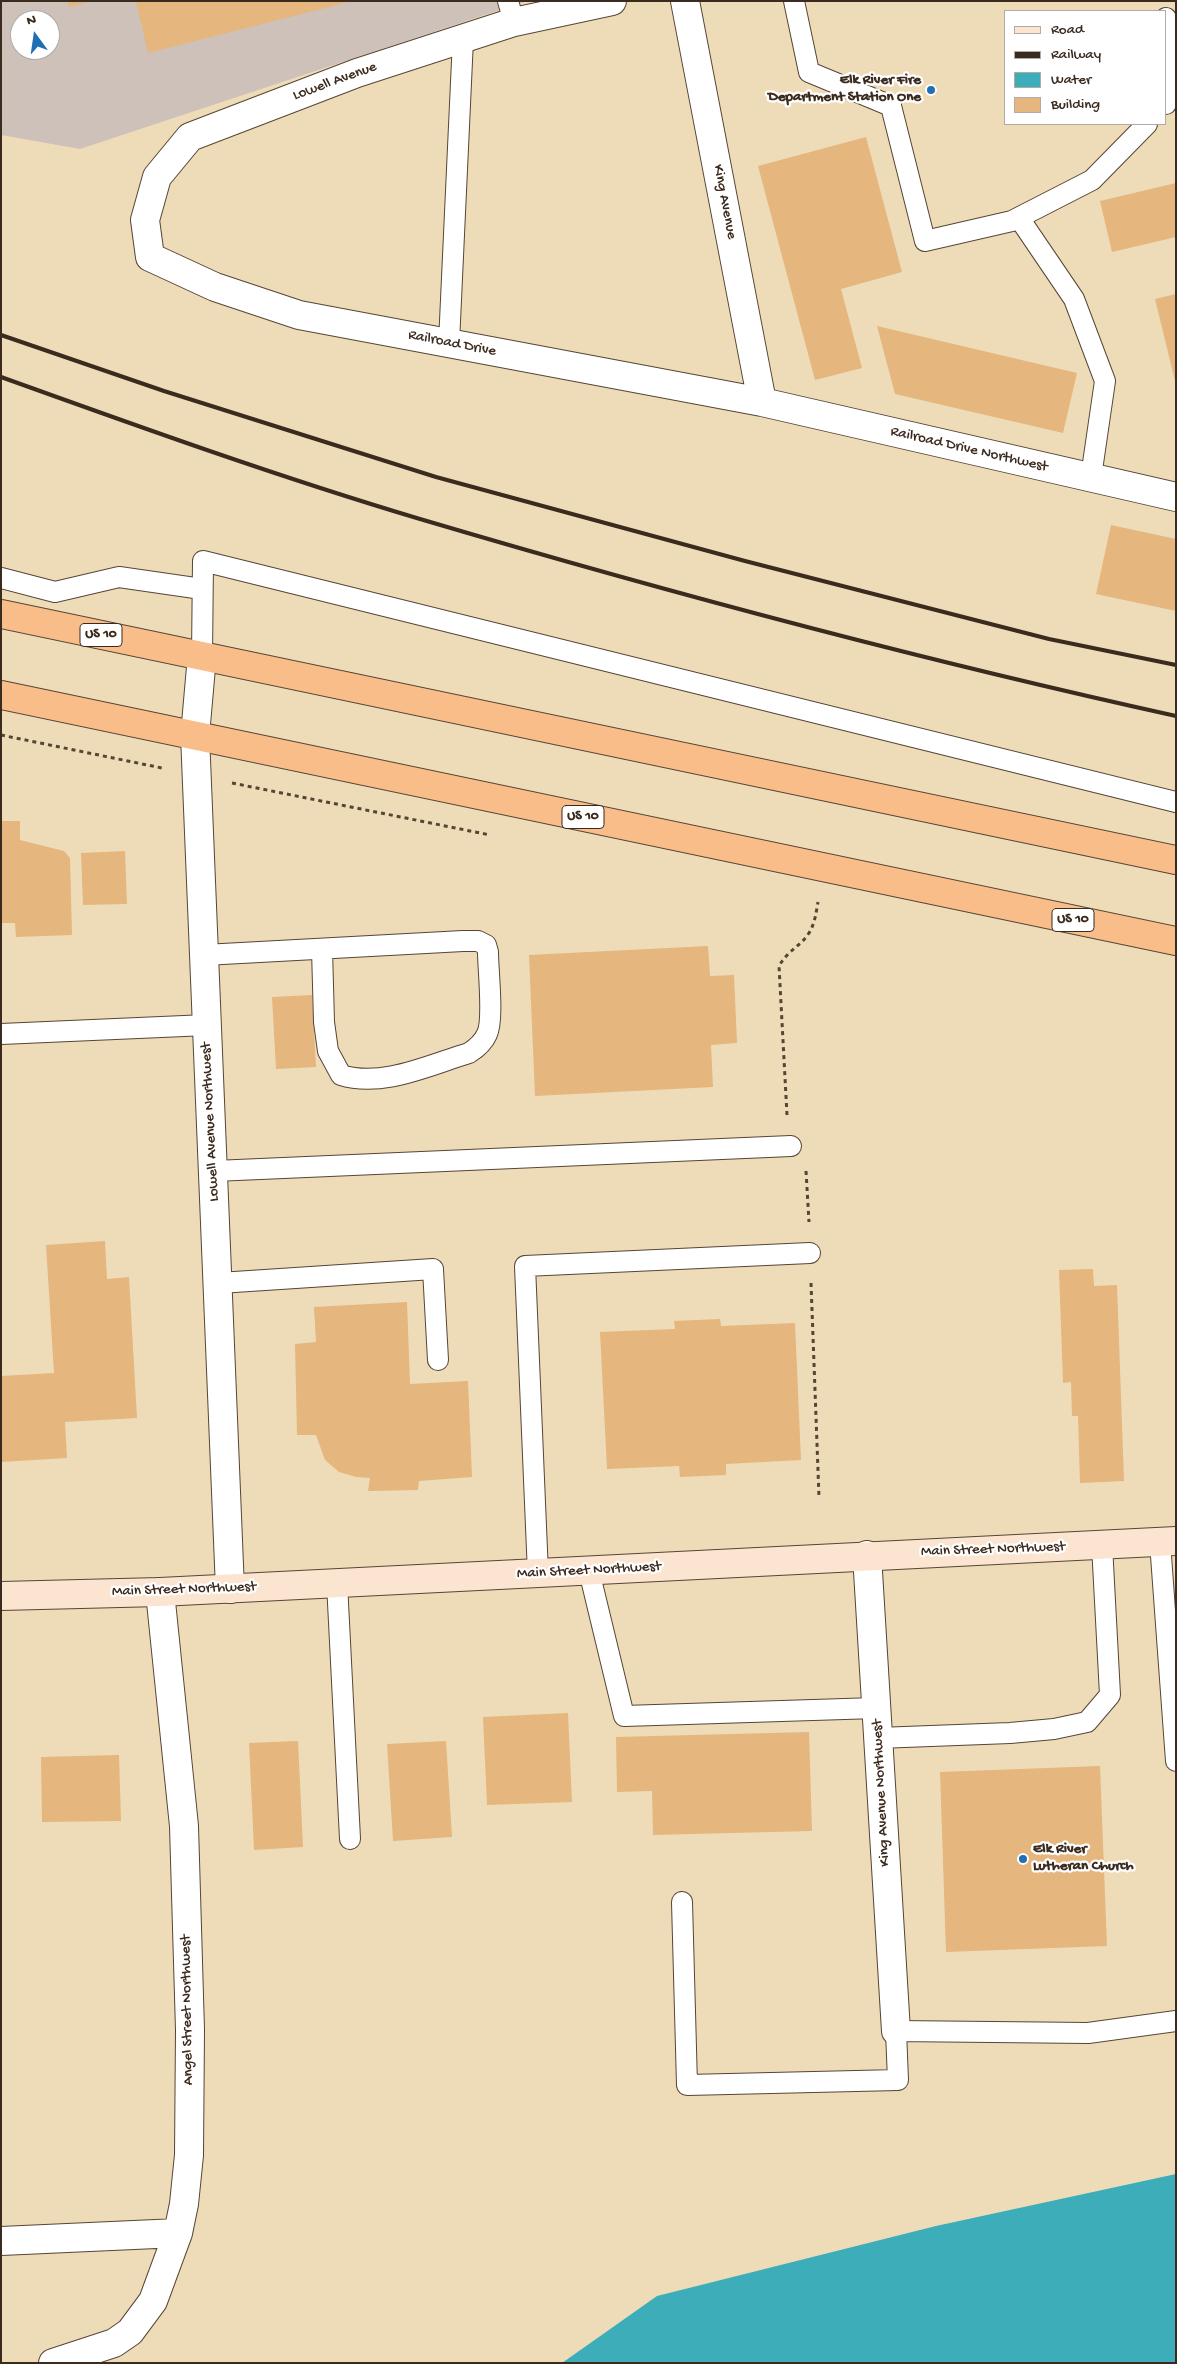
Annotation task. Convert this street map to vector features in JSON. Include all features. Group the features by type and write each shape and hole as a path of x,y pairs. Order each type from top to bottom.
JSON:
{"highway":[{"name":"US 10","path":"1,614 1176,860"},
{"name":"US 10","path":"1,695 1176,941"}],"street":[{"name":"Lowell Avenue","path":"150,257 145,220 157,176 190,137 357,73 464,39 511,12 612,1"},
{"name":"King Avenue","path":"686,1 762,402"},
{"name":"Railroad Drive","path":"150,257 215,288 299,315 762,402"},
{"name":"Railroad Drive Northwest","path":"762,402 1176,497"},
{"name":"Lowell Avenue Northwest","path":"202,656 195,735 230,1589"},
{"name":"Main Street Northwest","path":"1,1596 230,1589 867,1555 1168,1542"},
{"name":"King Avenue Northwest","path":"867,1555 896,2032"},
{"name":"Angel Street Northwest","path":"53,2363 114,2343 130,2332 153,2301 178,2232 184,2204 189,2159 190,2020 184,1826 160,1592"},
{"path":"1,2241 178,2232"}],"lane":[{"path":"794,1 809,72 891,106 925,241 1019,218 1092,180 1146,125"},
{"path":"1167,22 1170,34 1167,86"},
{"path":"449,343 464,39"},
{"path":"1019,218 1074,299 1105,381 1091,477"},
{"path":"202,656 203,561 1176,802"},
{"path":"1,578 55,592 119,577 202,589"},
{"path":"204,955 463,941 478,942 486,945 488,952 490,1022 488,1033 479,1047 469,1053 368,1080 341,1075 328,1050 324,1022 322,949"},
{"path":"1,1034 207,1025"},
{"path":"214,1171 791,1146"},
{"path":"538,1574 525,1266 810,1253"},
{"path":"218,1283 433,1269 438,1360"},
{"path":"1168,1542 1176,1761"},
{"path":"878,1738 1010,1733 1054,1729 1087,1722 1110,1695 1102,1545"},
{"path":"589,1571 624,1716 876,1708"},
{"path":"338,1583 350,1839"},
{"path":"682,1902 687,2085 898,2080 896,2032 1088,2033 1176,2021"}],"path":[{"path":"1,735 152,766"},
{"path":"795,1116 785,1115 779,966 786,954 808,934 816,918 818,901"},
{"path":"806,1166 820,1497"}],"shaded area":[{"path":"1,1 527,1 80,149 1,135"}],"water":[{"path":"1176,2174 1176,2363 562,2363 657,2296 936,2226"}],"building":[{"path":"67,1 88,1 88,2 69,7"},
{"path":"136,1 349,1 349,2 148,53"},
{"path":"866,137 902,272 841,289 862,368 815,380 758,166"},
{"path":"1176,183 1176,237 1112,252 1100,201"},
{"path":"1176,294 1176,381 1175,381 1155,299"},
{"path":"877,326 1077,373 1063,433 895,394"},
{"path":"1111,525 1176,539 1176,611 1096,594"},
{"path":"1,821 20,821 20,840 64,851 70,858 72,935 16,937 15,923 1,923"},
{"path":"125,851 127,904 83,905 81,853"},
{"path":"708,946 710,976 734,975 737,1043 711,1045 713,1087 535,1096 529,955"},
{"path":"312,995 316,1067 276,1069 272,997"},
{"path":"105,1241 107,1279 129,1277 137,1418 65,1422 67,1458 1,1462 1,1376 54,1373 46,1245"},
{"path":"1093,1269 1094,1286 1117,1285 1124,1481 1080,1483 1078,1416 1072,1416 1071,1382 1063,1383 1059,1270"},
{"path":"407,1302 410,1384 468,1381 472,1477 419,1481 418,1490 368,1491 370,1478 356,1477 339,1472 325,1460 316,1435 297,1435 295,1344 316,1342 314,1307"},
{"path":"720,1319 721,1326 795,1323 801,1460 726,1464 726,1475 680,1477 679,1466 607,1469 600,1332 675,1329 674,1321"},
{"path":"568,1713 572,1802 487,1805 483,1717"},
{"path":"809,1732 812,1831 653,1835 652,1791 617,1792 616,1737"},
{"path":"298,1741 303,1847 254,1850 249,1743"},
{"path":"446,1741 452,1837 393,1841 387,1744"},
{"path":"119,1755 121,1821 42,1822 41,1757"},
{"name":"Elk River Lutheran Church","path":"1100,1766 1107,1946 946,1952 940,1772"}],"railway":[{"path":"1,335 164,391 436,477 745,561 1049,639 1176,665"},
{"path":"1,377 262,469 420,519 702,599 891,649 1176,716"}],"place":[{"name":"Elk River Fire Department Station One","path":"931,90"},
{"name":"Elk River Lutheran Church","path":"1023,1859"}]}
